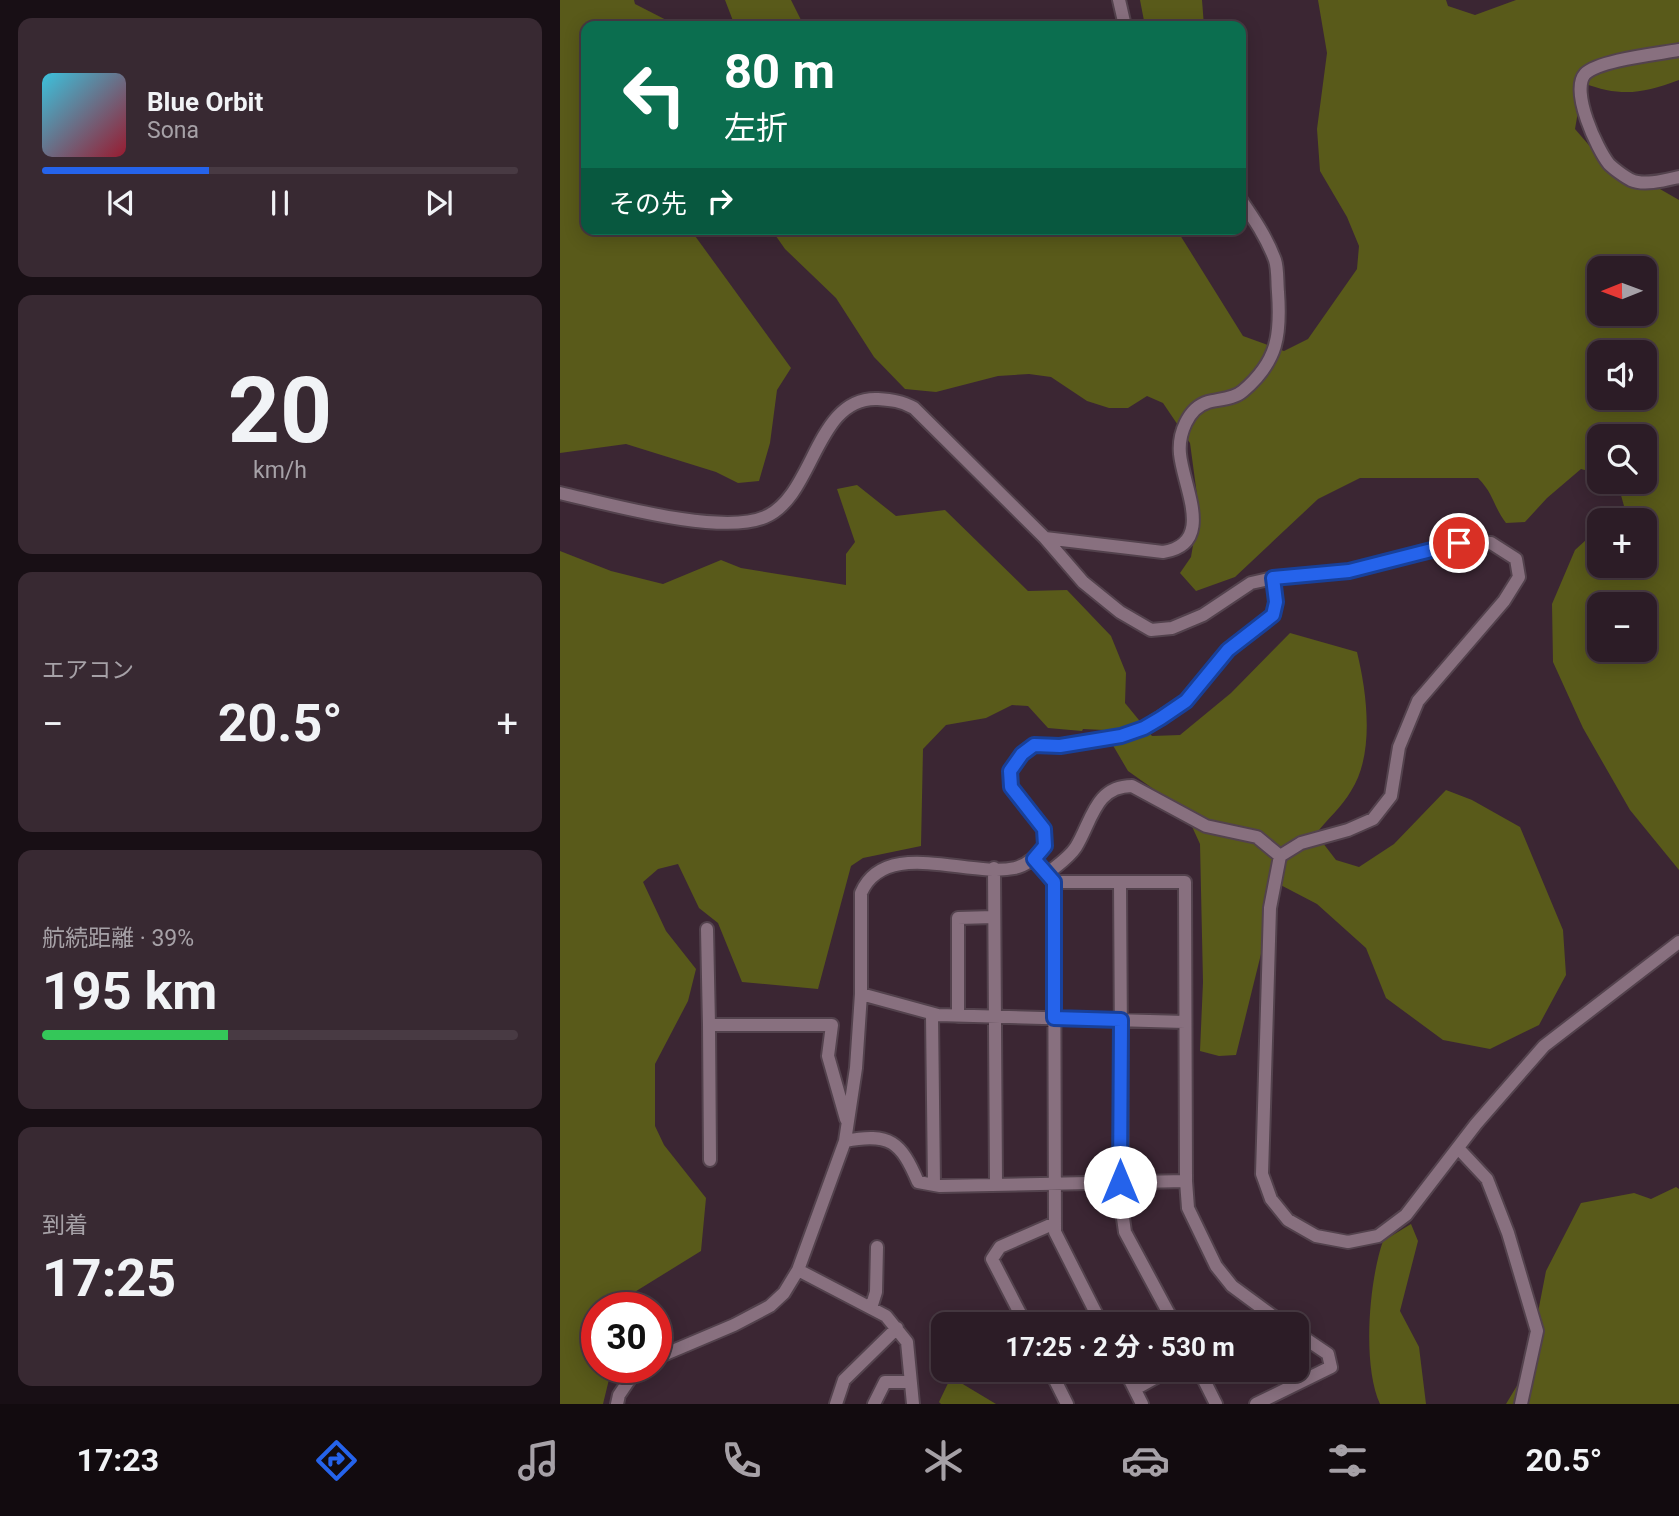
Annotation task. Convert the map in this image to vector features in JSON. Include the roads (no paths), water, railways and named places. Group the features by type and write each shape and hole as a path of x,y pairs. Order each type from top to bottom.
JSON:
{"street":[{"path":"1119,0 1124,21"},
{"path":"1679,50 1600,65 1584,75 1579,90 1587,121 1609,164 1633,181 1662,181 1679,177"},
{"path":"1045,538 1163,552 1186,543 1191,534 1193,517 1180,452 1185,420 1204,403 1240,394 1260,375 1278,342 1280,317 1276,262 1260,228 1246,207"},
{"path":"560,493 631,509 721,524 741,524 767,517 788,499 830,428 847,407 869,399 897,400 914,408 1045,538 1083,582 1120,612 1151,630 1172,628 1203,615 1251,583 1273,578 1349,571 1459,543 1491,543 1516,559 1519,577 1504,601 1418,701 1399,747 1391,796 1373,819 1348,830 1301,843 1280,856 1270,908 1262,1174 1271,1199 1288,1220 1316,1236 1348,1242 1378,1236 1406,1215 1476,1124 1544,1046 1679,942"},
{"path":"672,1350 734,1325 770,1306 783,1293 798,1270 848,1126 856,1068 861,994 861,893 866,882 878,870 897,864 921,862 964,869 993,869 1015,868 1034,859 1045,846 1044,829 1011,787 1010,771 1022,754 1034,745 1060,746 1121,736 1144,728 1186,701 1228,650 1273,615 1276,602 1273,578"},
{"path":"1050,878 1074,850 1102,796 1119,786 1132,786 1206,826 1257,837 1280,856"},
{"path":"1034,859 1050,878 1055,1232 1095,1312"},
{"path":"993,869 996,1185"},
{"path":"1050,878 1185,882 1188,1208 1216,1266 1232,1286 1268,1312"},
{"path":"1120,882 1120,1182 1125,1232 1168,1312"},
{"path":"958,1016 958,918 994,918"},
{"path":"707,929 710,1160"},
{"path":"861,994 932,1015 1185,1022"},
{"path":"932,1015 934,1185"},
{"path":"709,1025 832,1025 828,1056 848,1126"},
{"path":"845,1141 869,1136 890,1141 908,1158 918,1182 934,1185 1186,1181"},
{"path":"1458,1148 1487,1179 1508,1233 1537,1331 1521,1404"},
{"path":"1019,1312 992,1259 1000,1247 1055,1223"},
{"path":"871,1308 876,1292 877,1247"},
{"path":"798,1270 886,1316 897,1328 906,1342 914,1403"},
{"path":"836,1404 845,1380 897,1328"},
{"path":"1309,1341 1328,1354 1331,1367 1309,1378"},
{"path":"874,1404 885,1382 910,1382"},
{"path":"1055,1382 1067,1404"},
{"path":"1131,1382 1142,1404"},
{"path":"1135,1390 1149,1382"},
{"path":"1205,1382 1216,1404"},
{"path":"1256,1404 1301,1382"},
{"path":"617,1404 619,1395 627,1383"}]}
